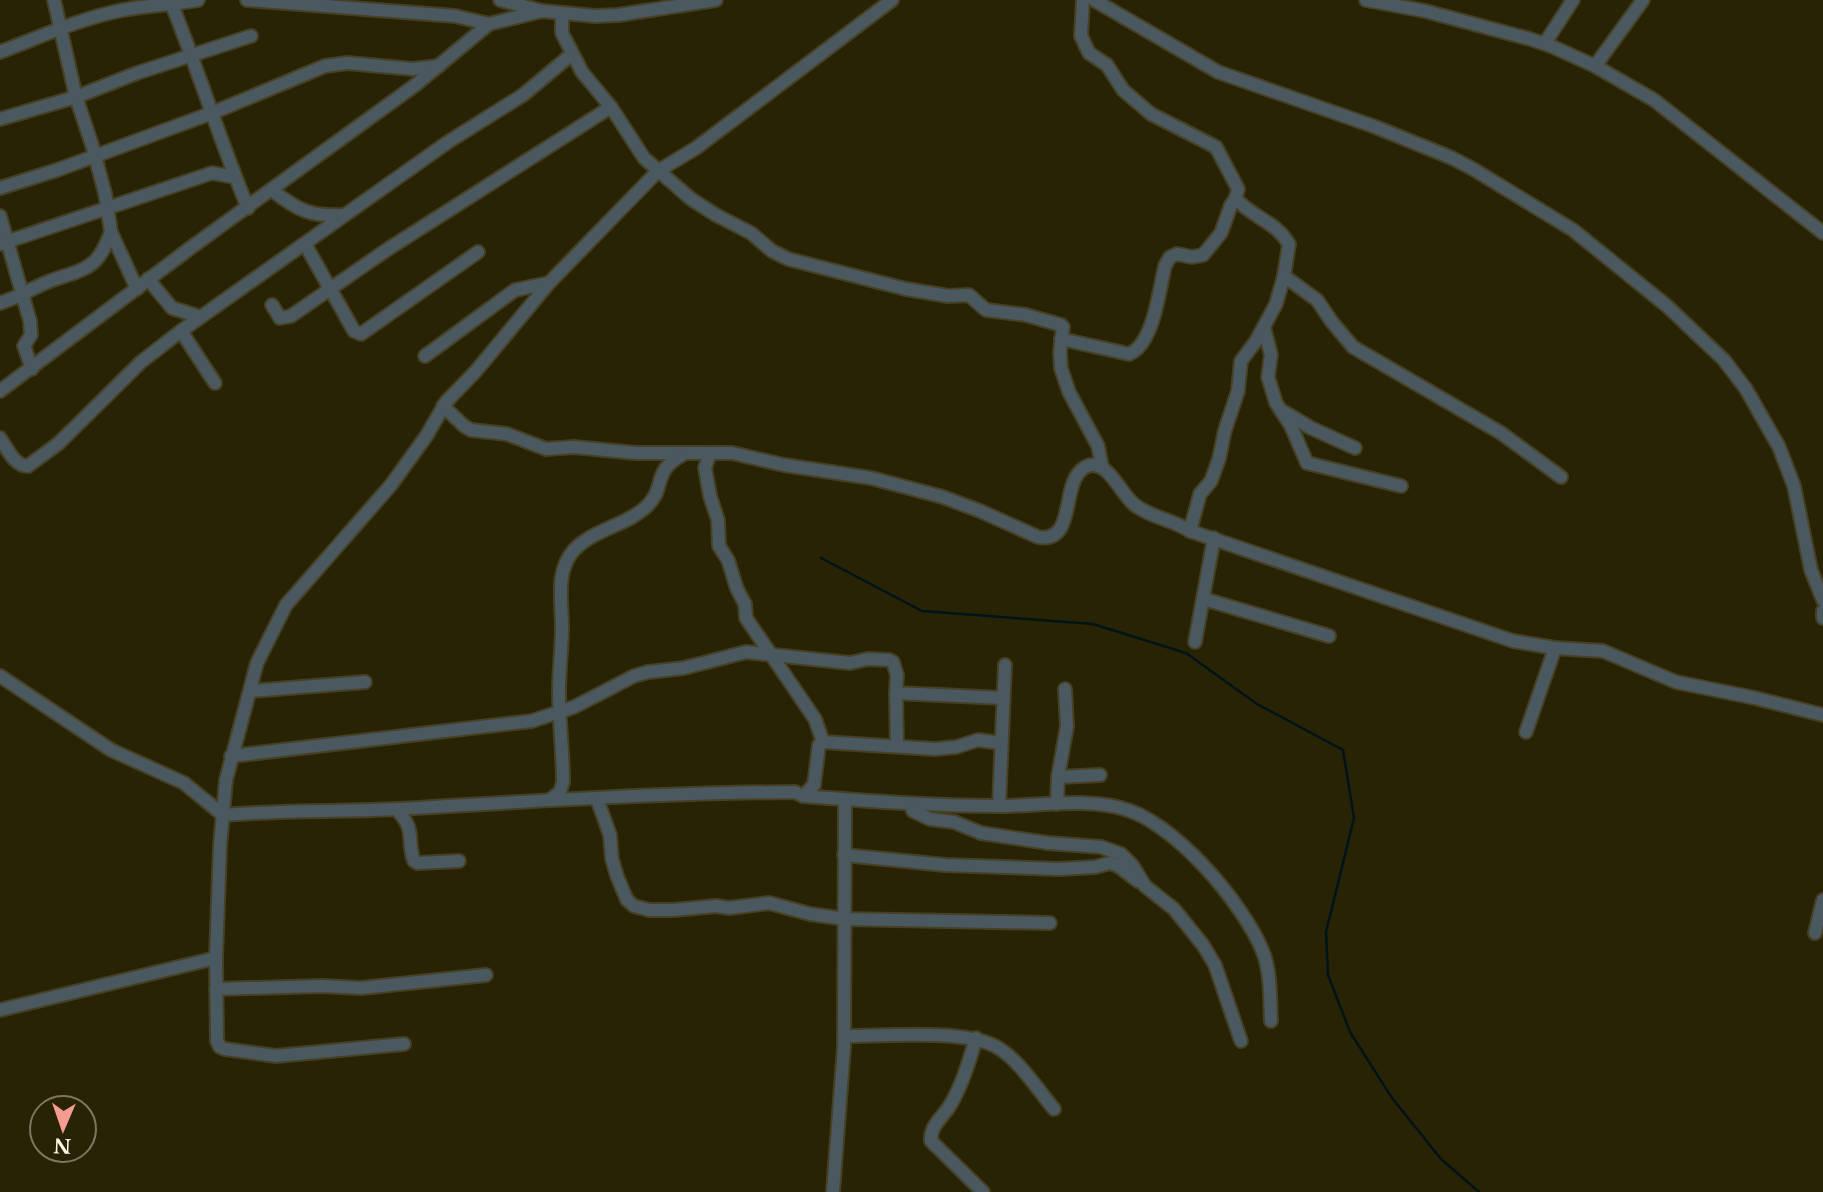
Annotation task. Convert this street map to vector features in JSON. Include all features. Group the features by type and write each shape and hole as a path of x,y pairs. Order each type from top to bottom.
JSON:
{"street":[{"path":"54,0 76,97 105,193 111,232 137,289"},
{"path":"0,52 60,29 122,10 198,0"},
{"path":"247,0 455,16 489,24"},
{"path":"500,0 542,11 618,15 716,0"},
{"path":"404,1044 276,1056 220,1048 217,1041 216,958 223,815 232,756 257,663 286,605 391,485 438,419 443,406 550,284 658,171 696,148 892,0"},
{"path":"1061,338 1133,353 1147,338 1165,266 1170,257 1177,254 1192,257 1203,255 1220,233 1238,189 1216,147 1151,114 1123,90 1107,65 1089,54 1081,36 1083,0"},
{"path":"1094,0 1218,72 1373,126 1473,169 1573,230 1667,306 1724,360 1745,389 1779,447 1794,486 1811,569 1823,600"},
{"path":"1366,0 1400,3 1545,43 1595,66 1654,100 1823,233"},
{"path":"1545,43 1573,0"},
{"path":"1595,66 1643,0"},
{"path":"172,5 192,54 234,177 248,208"},
{"path":"0,391 439,66 489,24 542,11"},
{"path":"562,13 562,33 582,72 611,107 644,158 691,199 735,223 772,251 788,259 837,273 906,289 948,296 972,296 986,310 1026,315 1061,325 1061,368 1066,385 1098,446 1102,467 1135,505 1149,514 1179,524 1190,531 1513,641 1555,648 1603,651 1676,682 1798,707 1823,715"},
{"path":"0,119 76,97 137,73 251,36"},
{"path":"0,438 15,461 22,466 28,466 59,443 141,362 181,331 448,142 523,94 572,54"},
{"path":"0,188 212,113 325,66 347,63 412,69 439,66"},
{"path":"272,305 280,318 286,318 611,107"},
{"path":"4,243 212,173 234,177"},
{"path":"272,190 300,210 324,216 346,215"},
{"path":"1190,531 1200,494 1211,481 1219,459 1225,430 1237,399 1241,361 1276,304 1289,244 1269,222 1253,215 1236,198"},
{"path":"0,216 4,243 24,295 32,329 24,346 32,369"},
{"path":"0,303 70,275 94,262 103,251 111,232"},
{"path":"305,244 355,331 361,334 478,252"},
{"path":"1284,276 1317,300 1353,347 1501,433 1561,477"},
{"path":"148,279 172,307 201,317"},
{"path":"425,356 515,290 550,284"},
{"path":"1264,327 1271,355 1268,377 1280,410 1291,426 1307,463 1401,486"},
{"path":"181,331 215,383"},
{"path":"443,406 464,426 471,429 507,434 546,449 574,447 682,455 732,453 784,465 883,481 980,510 1048,539 1057,534 1062,526 1076,475 1088,465 1102,467"},
{"path":"1280,410 1355,448"},
{"path":"710,453 705,468 718,520 719,545 728,559 737,589 746,604 746,618 814,719 823,742"},
{"path":"550,800 560,792 563,782 559,692 562,626 560,598 566,562 584,541 647,506 657,492 663,469 682,455"},
{"path":"1195,642 1214,538"},
{"path":"1204,599 1329,636"},
{"path":"1823,611 1823,618"},
{"path":"1526,732 1555,648"},
{"path":"232,756 532,721 560,713 648,671 684,668 746,652 850,663 868,659 893,662 897,675 897,746"},
{"path":"999,806 1005,665"},
{"path":"0,676 111,750 184,783 223,815 698,793 795,792 803,796 910,804 999,806 1097,803 1123,808 1158,824 1185,847 1232,900 1262,952 1266,966 1271,1021"},
{"path":"251,691 365,682"},
{"path":"1057,804 1058,777 1067,726 1065,689"},
{"path":"896,693 1003,698"},
{"path":"823,742 935,749 956,747 978,740 1000,743"},
{"path":"803,796 814,785 819,746 823,742"},
{"path":"1058,777 1100,775"},
{"path":"597,799 610,835 617,877 626,900 634,906 649,910 687,910 769,903 810,914 845,919 1050,923"},
{"path":"833,1192 844,1037 845,800"},
{"path":"910,804 914,811 930,819 954,822 981,833 1048,843 1101,847 1121,854 1132,865 1145,886"},
{"path":"396,809 403,816 412,836 414,861 459,861"},
{"path":"844,855 945,865 1059,869 1095,867 1110,863 1118,866 1174,909 1203,945 1214,965 1241,1041"},
{"path":"1815,933 1823,900"},
{"path":"0,1010 216,958"},
{"path":"216,989 322,986 361,988 486,975"},
{"path":"844,1037 976,1038 997,1047 1013,1061 1054,1110"},
{"path":"976,1038 961,1084 932,1129 931,1141 983,1192"}],"waterway":[{"path":"821,558 922,611 1093,624 1186,653 1257,704 1343,750 1354,818 1326,932 1328,975 1350,1032 1392,1098 1441,1159 1479,1192"}]}
